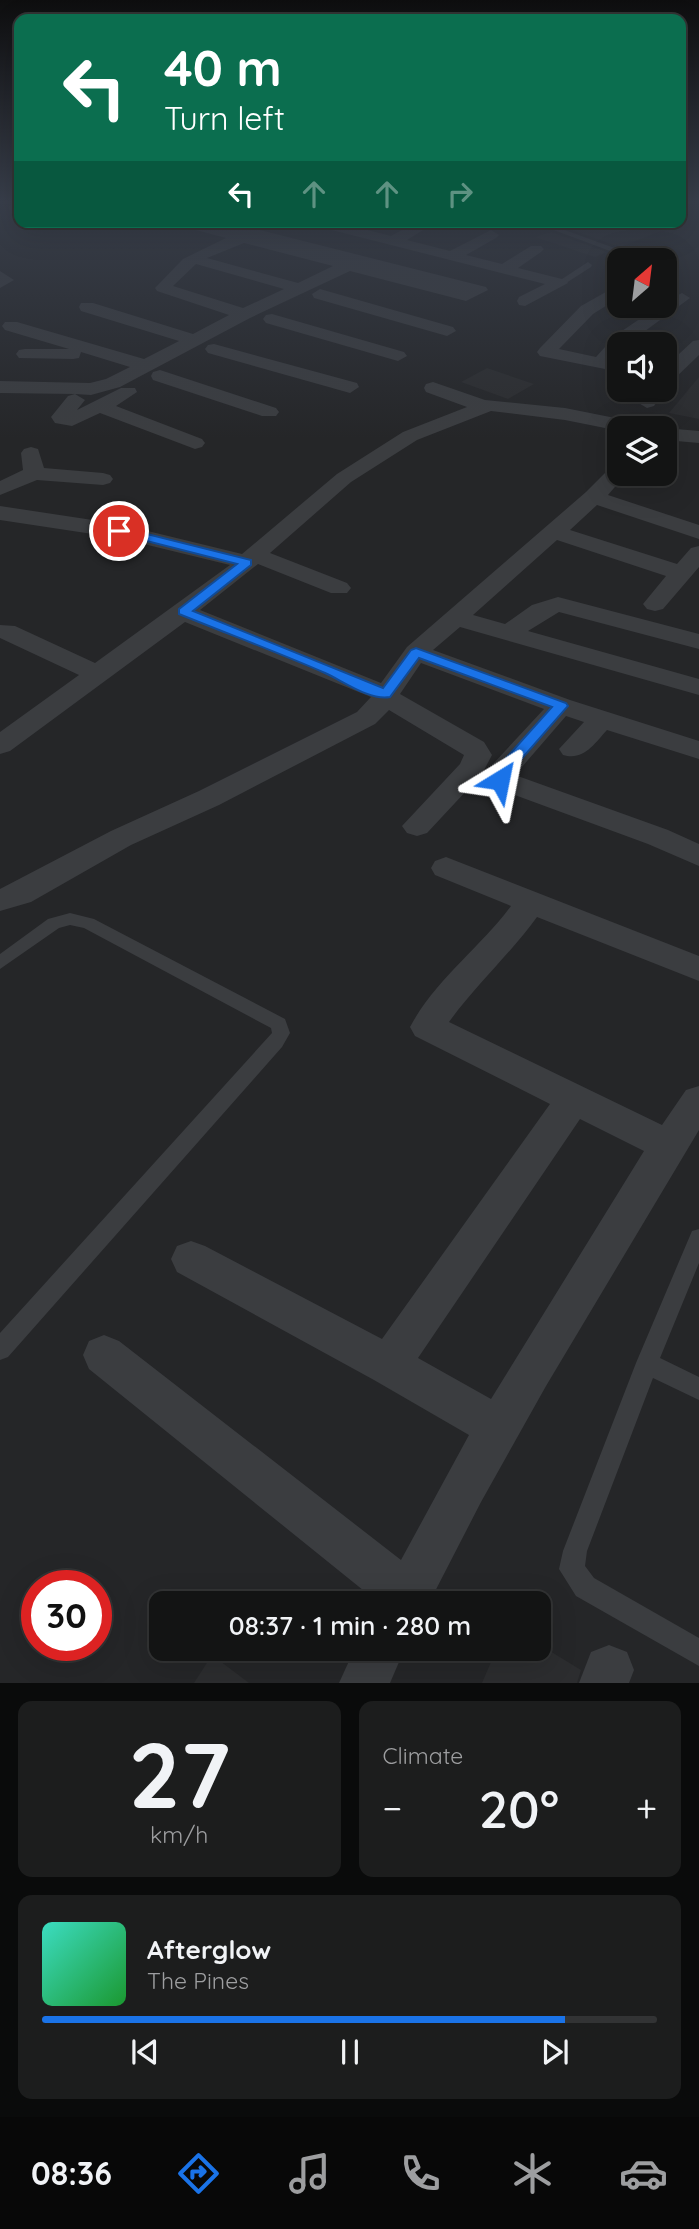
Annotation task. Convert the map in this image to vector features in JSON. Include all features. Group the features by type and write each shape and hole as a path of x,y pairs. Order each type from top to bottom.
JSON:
{"street":[{"path":"169,281 163,286 164,289 244,314"},
{"path":"272,281 299,288"},
{"path":"75,400 62,419 72,420 99,406 197,341 244,314 318,281"},
{"path":"0,387 91,389 154,371 214,349 320,294 338,281"},
{"path":"412,281 466,296 480,290 434,281"},
{"path":"550,281 560,283"},
{"path":"560,283 525,301 587,310"},
{"path":"320,294 447,331"},
{"path":"607,297 587,310 546,352 607,364"},
{"path":"600,363 622,340 682,298"},
{"path":"87,307 197,341"},
{"path":"272,319 398,356"},
{"path":"11,326 104,353 269,412"},
{"path":"35,333 20,358 104,353"},
{"path":"677,365 699,345"},
{"path":"214,349 350,387"},
{"path":"433,388 482,406 520,407 607,422"},
{"path":"99,406 195,443"},
{"path":"0,745 251,559 344,478 410,436 482,406"},
{"path":"563,432 590,419"},
{"path":"386,428 410,436"},
{"path":"677,436 699,437"},
{"path":"0,489 32,462 103,479"},
{"path":"0,900 20,894 121,838 209,798 366,718 374,712 374,690 607,483"},
{"path":"594,497 699,532"},
{"path":"0,513 119,531 251,559 289,568 339,588"},
{"path":"554,532 683,574"},
{"path":"654,604 699,553"},
{"path":"508,633 541,610 558,604 699,642"},
{"path":"183,611 374,690 474,748 478,755 472,768 417,826"},
{"path":"456,618 699,687"},
{"path":"6,631 97,674"},
{"path":"416,652 561,706 699,750"},
{"path":"561,706 503,770 500,780 658,838 699,856"},
{"path":"0,713 26,726"},
{"path":"573,749 601,719"},
{"path":"446,868 699,969"},
{"path":"531,902 507,934 456,988 427,1027 668,1145"},
{"path":"389,1365 574,1099"},
{"path":"409,1591 499,1428 668,1145 699,1101"},
{"path":"191,1259 389,1365 499,1428"},
{"path":"104,1355 395,1591"},
{"path":"364,1683 375,1661"}],"lane":[{"path":"560,283 564,281"},
{"path":"0,963 54,923 70,919 88,923 279,1024 281,1033 276,1042 0,1349"},
{"path":"699,1238 647,1363 575,1551 572,1569 585,1587 699,1653"},
{"path":"647,1363 699,1389"}],"shaded area":[{"path":"0,281 607,281 607,318 677,318 677,281 699,281 699,1683 0,1683"}],"building":[{"path":"487,368 534,384 508,399 461,382"},
{"path":"699,377 699,419 669,413"},
{"path":"551,1652 581,1670 577,1683 482,1683 491,1661 551,1661"},
{"path":"208,1661 220,1661 249,1683 194,1683"}],"route":[{"path":"119,531 247,562 183,611 358,684 386,694 416,652 561,706 503,770 499,776 500,780"}]}
